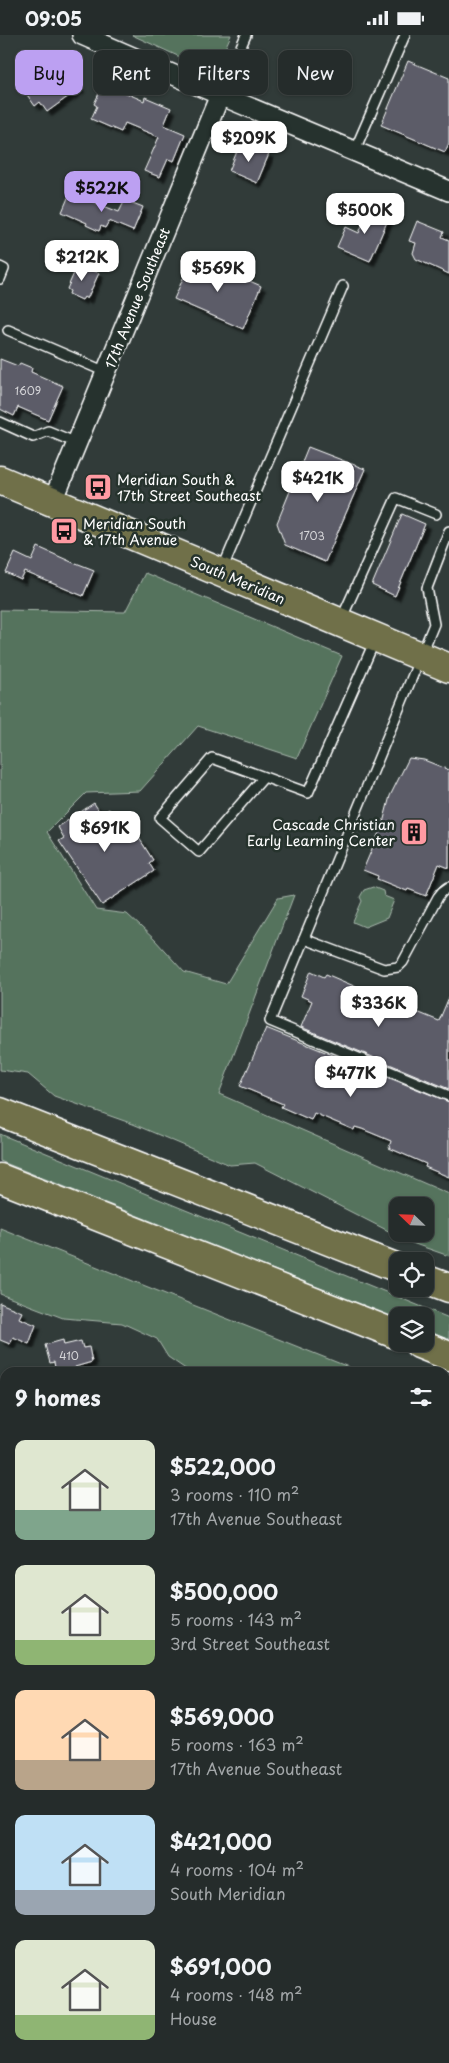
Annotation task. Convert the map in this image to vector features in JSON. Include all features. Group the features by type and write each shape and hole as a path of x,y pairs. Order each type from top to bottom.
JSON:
{"main road":[{"name":"South Meridian","path":"0,480 449,668"},
{"path":"0,1112 389,1264"},
{"path":"0,1178 389,1331"},
{"path":"434,1282 449,1288"},
{"path":"434,1350 449,1356"}],"street":[{"path":"82,35 179,77"},
{"path":"220,95 449,191"},
{"name":"17th Avenue Southeast","path":"53,501 220,95"}],"lane":[{"path":"240,50 246,35"},
{"path":"354,152 405,35"},
{"path":"0,267 4,269 0,279"},
{"path":"221,572 343,286"},
{"path":"8,329 106,372"},
{"path":"0,422 33,437 48,431 77,443"},
{"path":"340,623 396,498 436,514"},
{"path":"449,531 427,588 434,625 270,1021 449,1097"},
{"path":"264,777 199,852 160,818 212,758 308,793 376,638"},
{"path":"304,939 384,969 398,967 403,962 438,897 449,887"}],"green space":[{"path":"132,35 231,35 224,50 179,50 179,57 169,52 169,50 165,50"},
{"path":"145,573 342,656 297,758 198,726 140,791 86,793 47,832 96,910 127,914 155,940 184,972 226,984 278,898 294,895 219,1094 449,1194 449,1256 412,1243 434,1243 434,1197 389,1197 389,1231 255,1163 230,1165 133,1124 54,1096 28,1074 0,1070 0,610 125,612"},
{"path":"373,887 383,891 384,896 394,900 387,918 365,927 353,922 362,901 360,897 364,890"},
{"path":"0,1134 389,1293 389,1297 398,1297 422,1307 389,1307 389,1316 0,1161"},
{"path":"0,1228 348,1367 183,1367 168,1357 157,1339 122,1323 63,1318 0,1294"},
{"path":"434,1312 449,1318 449,1340 434,1334"}],"building":[{"path":"408,61 449,78 449,143 445,152 381,125"},
{"path":"27,95 70,95 47,112 40,102 35,106"},
{"path":"98,95 130,95 144,101 145,97 171,108 164,125 185,134 174,161 168,159 160,177 144,171 159,137 125,123 121,132 91,119 97,106 94,104"},
{"path":"240,144 269,154 257,183 229,171"},
{"path":"70,193 119,212 125,200 143,207 133,231 109,221 105,228 101,226 99,231 86,225 87,223 62,212"},
{"path":"370,206 390,215 370,261 337,247 346,227 359,233"},
{"path":"417,221 444,232 442,237 449,240 449,274 416,259 413,253 416,243 409,241"},
{"path":"193,256 261,286 243,329 174,299"},
{"path":"78,264 99,273 87,299 84,297 82,300 69,294 70,291 67,289"},
{"path":"0,359 18,366 20,363 32,368 31,372 63,386 48,420 18,407 14,416 0,409"},
{"path":"308,447 365,469 325,562 285,545 277,523"},
{"path":"402,514 425,524 395,596 372,585"},
{"path":"38,547 94,570 83,596 25,572 21,580 6,573 15,553 32,561"},
{"name":"Cascade Christian Early Learning Center","path":"409,758 424,760 449,770 449,868 439,864 426,896 408,889 407,891 377,879 378,876 363,870 383,823 390,796"},
{"path":"94,803 101,814 109,809 126,836 130,834 134,841 139,838 153,860 149,863 154,871 102,905 59,841 64,838 58,827"},
{"path":"311,971 324,977 326,974 377,996 378,993 401,1003 400,1005 439,1021 449,997 449,1089 301,1027 312,1001 301,996"},
{"path":"266,1028 449,1102 449,1177 425,1167 426,1164 389,1148 391,1141 362,1129 355,1127 354,1130 314,1113 311,1120 281,1107 283,1104 240,1086"},
{"path":"0,1303 22,1312 19,1318 36,1325 29,1344 13,1337 10,1344 0,1340"},
{"path":"63,1340 64,1345 81,1341 83,1348 89,1347 92,1362 75,1367 55,1367 54,1362 50,1363 45,1345"}],"place":[{"name":"Meridian South & 17th Street Southeast","path":"98,487"},
{"name":"Meridian South & 17th Avenue","path":"64,531"},
{"name":"Cascade Christian Early Learning Center","path":"414,832"}]}
